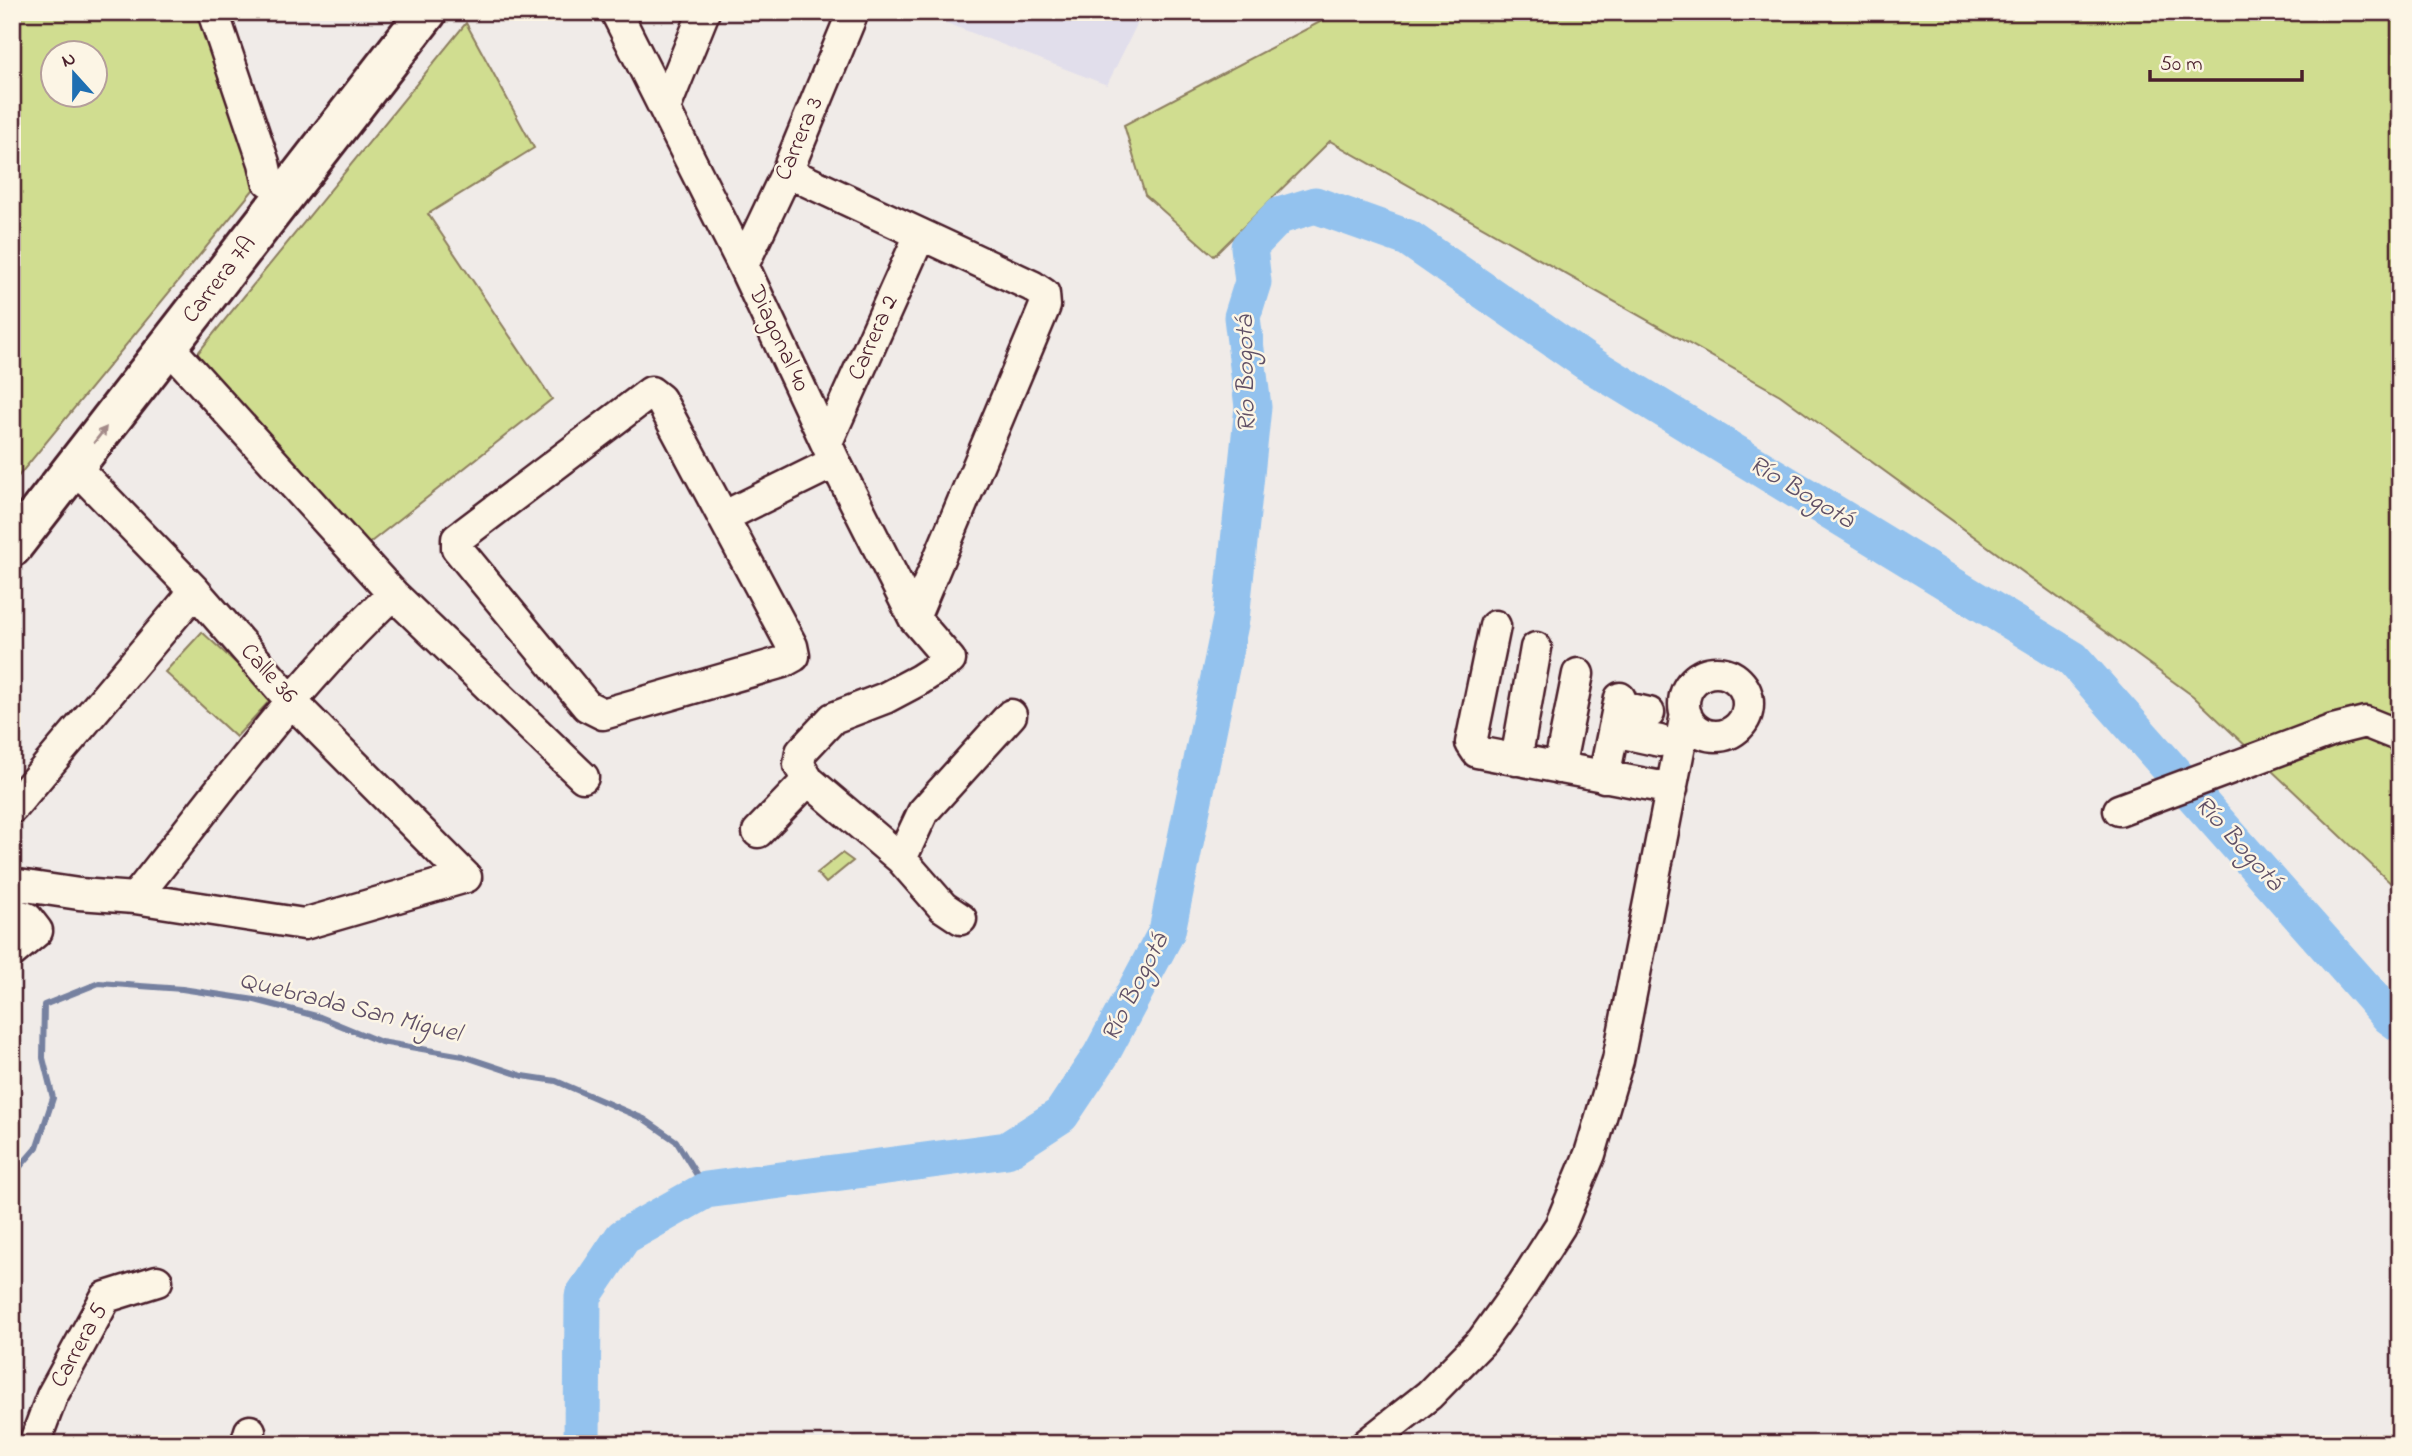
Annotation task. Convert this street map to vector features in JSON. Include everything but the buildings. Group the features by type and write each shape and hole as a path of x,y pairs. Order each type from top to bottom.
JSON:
{"main road":[{"name":"Carrera 7A","path":"12,503 150,334 400,12"},
{"name":"Carrera 7A","path":"12,547 427,12"}],"street":[{"path":"213,12 268,181"},
{"name":"Diagonal 40","path":"616,12 743,265 831,452 914,618 950,660 885,698 833,718 801,752 799,765 808,780"},
{"path":"665,108 704,12"},
{"name":"Carrera 3","path":"743,265 787,172 853,12"},
{"path":"787,172 1044,294 1045,306 914,618"},
{"name":"Carrera 2","path":"831,452 920,235"},
{"path":"169,347 393,594 583,776"},
{"path":"651,392 660,400 723,517 792,646 794,656 783,662 603,714 587,706 457,548 457,539 464,531 651,392"},
{"path":"723,517 831,452"},
{"name":"Calle 36","path":"75,467 195,591 292,702 466,877 304,924 135,898"},
{"path":"12,808 195,591"},
{"path":"12,884 79,894 135,898 292,702 363,621 393,594"},
{"path":"1495,626 1471,743 1477,752 1672,789"},
{"path":"1516,760 1536,648"},
{"path":"1559,768 1578,674"},
{"path":"1604,777 1618,712"},
{"path":"1618,712 1650,713"},
{"path":"1618,712 1660,741"},
{"path":"1367,1444 1429,1395 1482,1341 1560,1226 1590,1154 1618,1060 1686,714"},
{"path":"901,859 923,812 1011,715"},
{"path":"2119,810 2333,730 2365,722 2400,736"},
{"path":"758,832 808,780 901,859 943,907 961,919"},
{"path":"12,913 27,918 37,931 12,952"},
{"name":"Carrera 5","path":"34,1444 52,1396 106,1297 157,1281"}],"shaded area":[{"path":"918,12 1143,12 1107,85"}],"green space":[{"path":"12,12 205,12 262,179 12,484"},
{"path":"1339,12 2400,12 2400,892 2193,696 1780,395 1330,141 1214,256 1145,195 1124,125"},
{"path":"466,23 534,148 428,214 552,399 362,549 193,359"},
{"path":"202,632 273,697 236,737 165,672"},
{"path":"842,853 853,861 826,883 817,873"}],"waterway":[{"name":"Río Bogotá","path":"582,1444 583,1296 623,1237 706,1190 1007,1150 1061,1115 1101,1055 1167,931 1231,619 1253,407 1242,317 1253,282 1249,247 1279,216 1315,205 1408,238 1588,363 2073,659 2389,1016 2400,1024"},
{"name":"Quebrada San Miguel","path":"12,1176 37,1147 53,1098 43,1058 44,1005 99,983 182,989 255,1000 320,1017 381,1042 463,1056 523,1076 556,1081 644,1119 676,1141 706,1190"}]}
